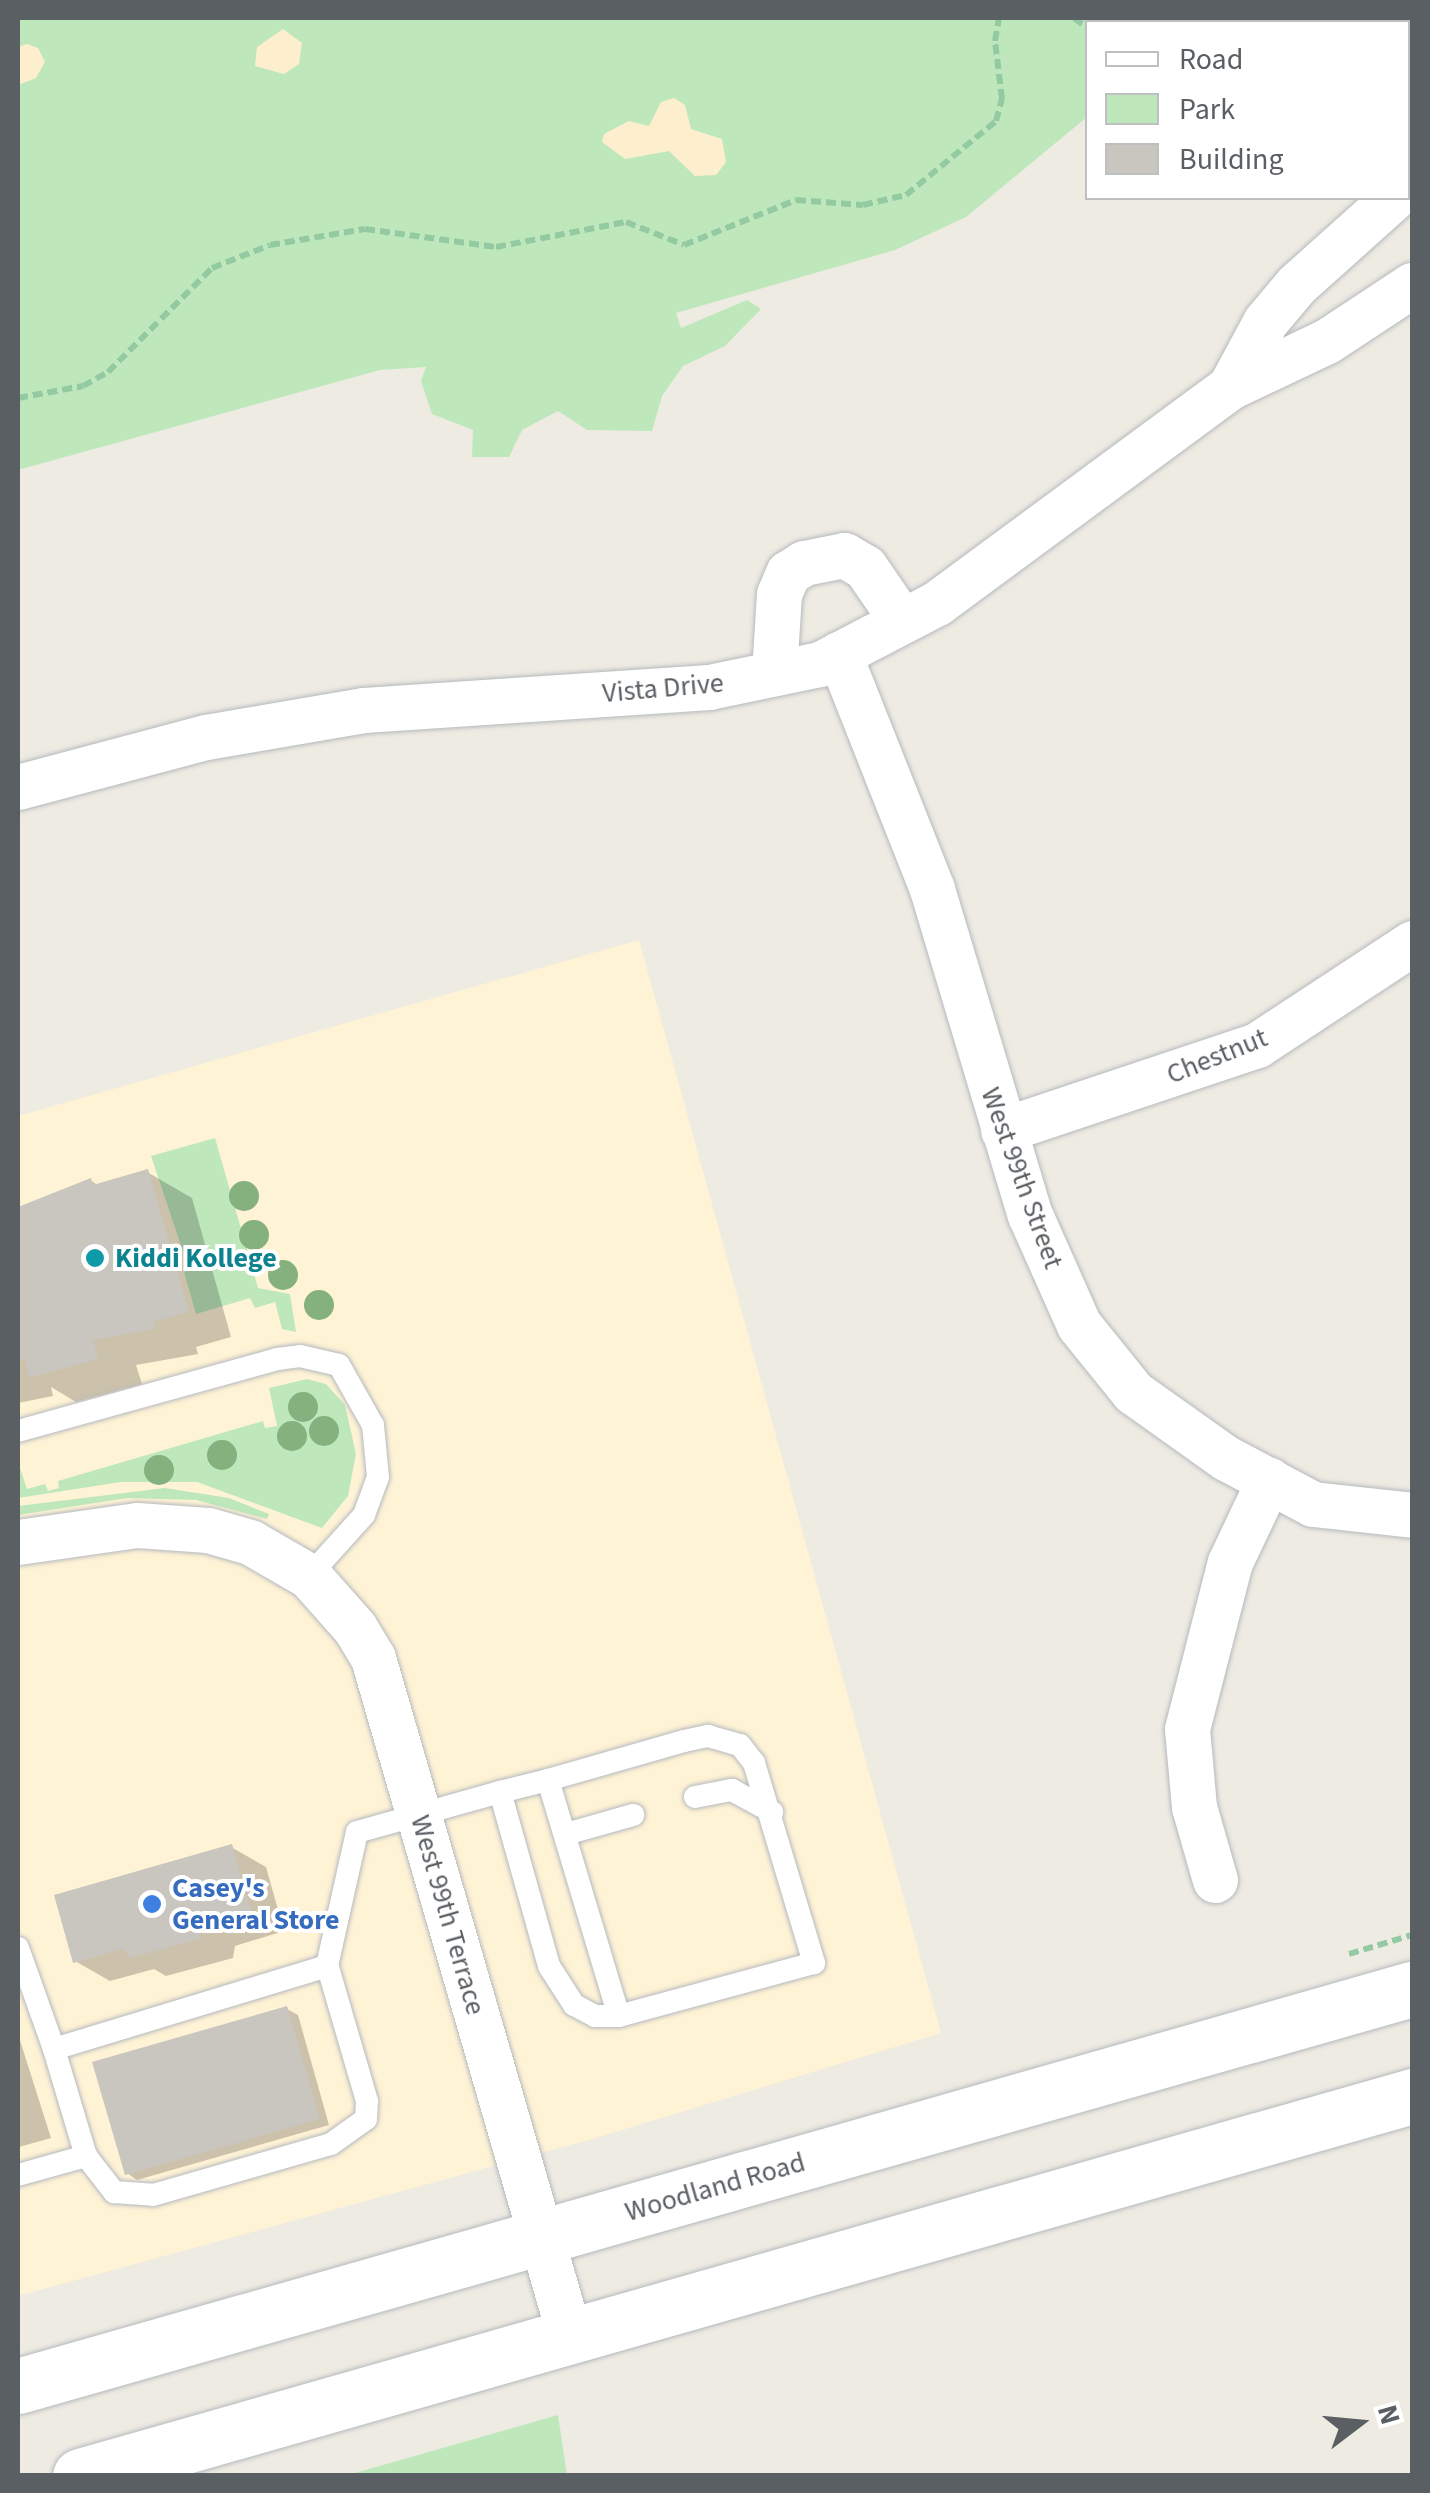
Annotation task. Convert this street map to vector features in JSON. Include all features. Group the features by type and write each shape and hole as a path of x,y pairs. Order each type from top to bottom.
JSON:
{"main road":[{"name":"Woodland Road","path":"18,2386 1412,1989"},
{"path":"80,2476 1412,2096"}],"street":[{"name":"Vista Drive","path":"1230,388 1265,322 1296,285 1392,200"},
{"name":"Vista Drive","path":"18,787 206,737 364,710 708,687 774,674 839,654 936,604 1230,388 1326,341 1412,284"},
{"path":"774,674 779,594 788,574 804,563 844,555 864,568 902,621"},
{"name":"West 99th Street","path":"839,654 932,889 1030,1215 1078,1326 1133,1392 1268,1480 1312,1504 1412,1515"},
{"name":"Chestnut","path":"1003,1130 1258,1044 1412,943"},
{"path":"1214,1880 1194,1808 1188,1729 1230,1562 1268,1480"},
{"name":"West 99th Terrace","path":"18,1542 137,1524 208,1530 250,1542 309,1576 372,1658 570,2337"}],"lane":[{"path":"18,1432 276,1359 300,1356 339,1365 374,1425 378,1477 364,1515 309,1576"},
{"path":"18,1948 54,2048 86,2156 114,2192 152,2195 331,2144 366,2118 367,2101 327,1964 357,1832 500,1792 548,1780 684,1741 723,1738 740,1744 754,1763 772,1812 814,1963 619,2016 595,2016 559,1990 500,1792"},
{"path":"548,1780 619,2016"},
{"path":"695,1797 732,1790 772,1812"},
{"path":"566,1834 633,1814"},
{"path":"54,2048 327,1964"},
{"path":"18,2175 86,2156"}],"path":[{"path":"18,398 83,386 108,372 212,268 270,245 364,230 496,247 626,222 684,245 796,200 863,204 906,195 996,122 1002,99 995,41 999,18"}],"shaded area":[{"path":"639,940 941,2033 596,2138 18,2296 18,1116"}],"green space":[{"path":"18,18 1181,18 1085,20 1085,119 966,217 895,250 676,313 681,328 747,300 761,309 725,346 683,366 662,396 652,431 587,430 558,411 522,430 509,457 472,457 473,430 432,414 421,381 426,367 380,370 18,470"},
{"path":"215,1138 258,1288 290,1294 296,1332 282,1329 275,1302 255,1308 250,1298 196,1314 184,1272 189,1270 151,1156"},
{"path":"307,1379 326,1384 345,1405 356,1454 348,1496 322,1528 197,1482 121,1482 18,1498 18,1462 27,1489 45,1484 48,1491 59,1488 58,1481 263,1421 265,1428 277,1426 269,1388"},
{"path":"165,1488 229,1498 269,1514 267,1519 196,1500 127,1498 18,1515 18,1506"},
{"path":"558,2415 567,2475 348,2475"}],"sand":[{"path":"283,29 302,43 299,64 284,74 255,66 257,47"},
{"path":"27,44 38,48 45,62 36,78 18,85 18,47"},
{"path":"674,98 685,105 691,129 722,139 726,162 716,175 695,176 669,151 625,159 602,142 604,134 629,121 649,126 661,102"}],"building":[{"name":"Kiddi Kollege","path":"148,1169 189,1312 153,1322 155,1329 93,1340 98,1359 29,1378 25,1359 18,1362 18,1207 91,1178 93,1185"},
{"name":"Casey's General Store","path":"232,1844 251,1912 201,1927 200,1939 130,1958 123,1949 73,1963 54,1895"},
{"name":"Casey's General Store","path":"287,2006 320,2119 125,2175 92,2062"}],"place":[{"name":"Kiddi Kollege","path":"95,1258"},
{"name":"Casey's General Store","path":"152,1904"}]}
